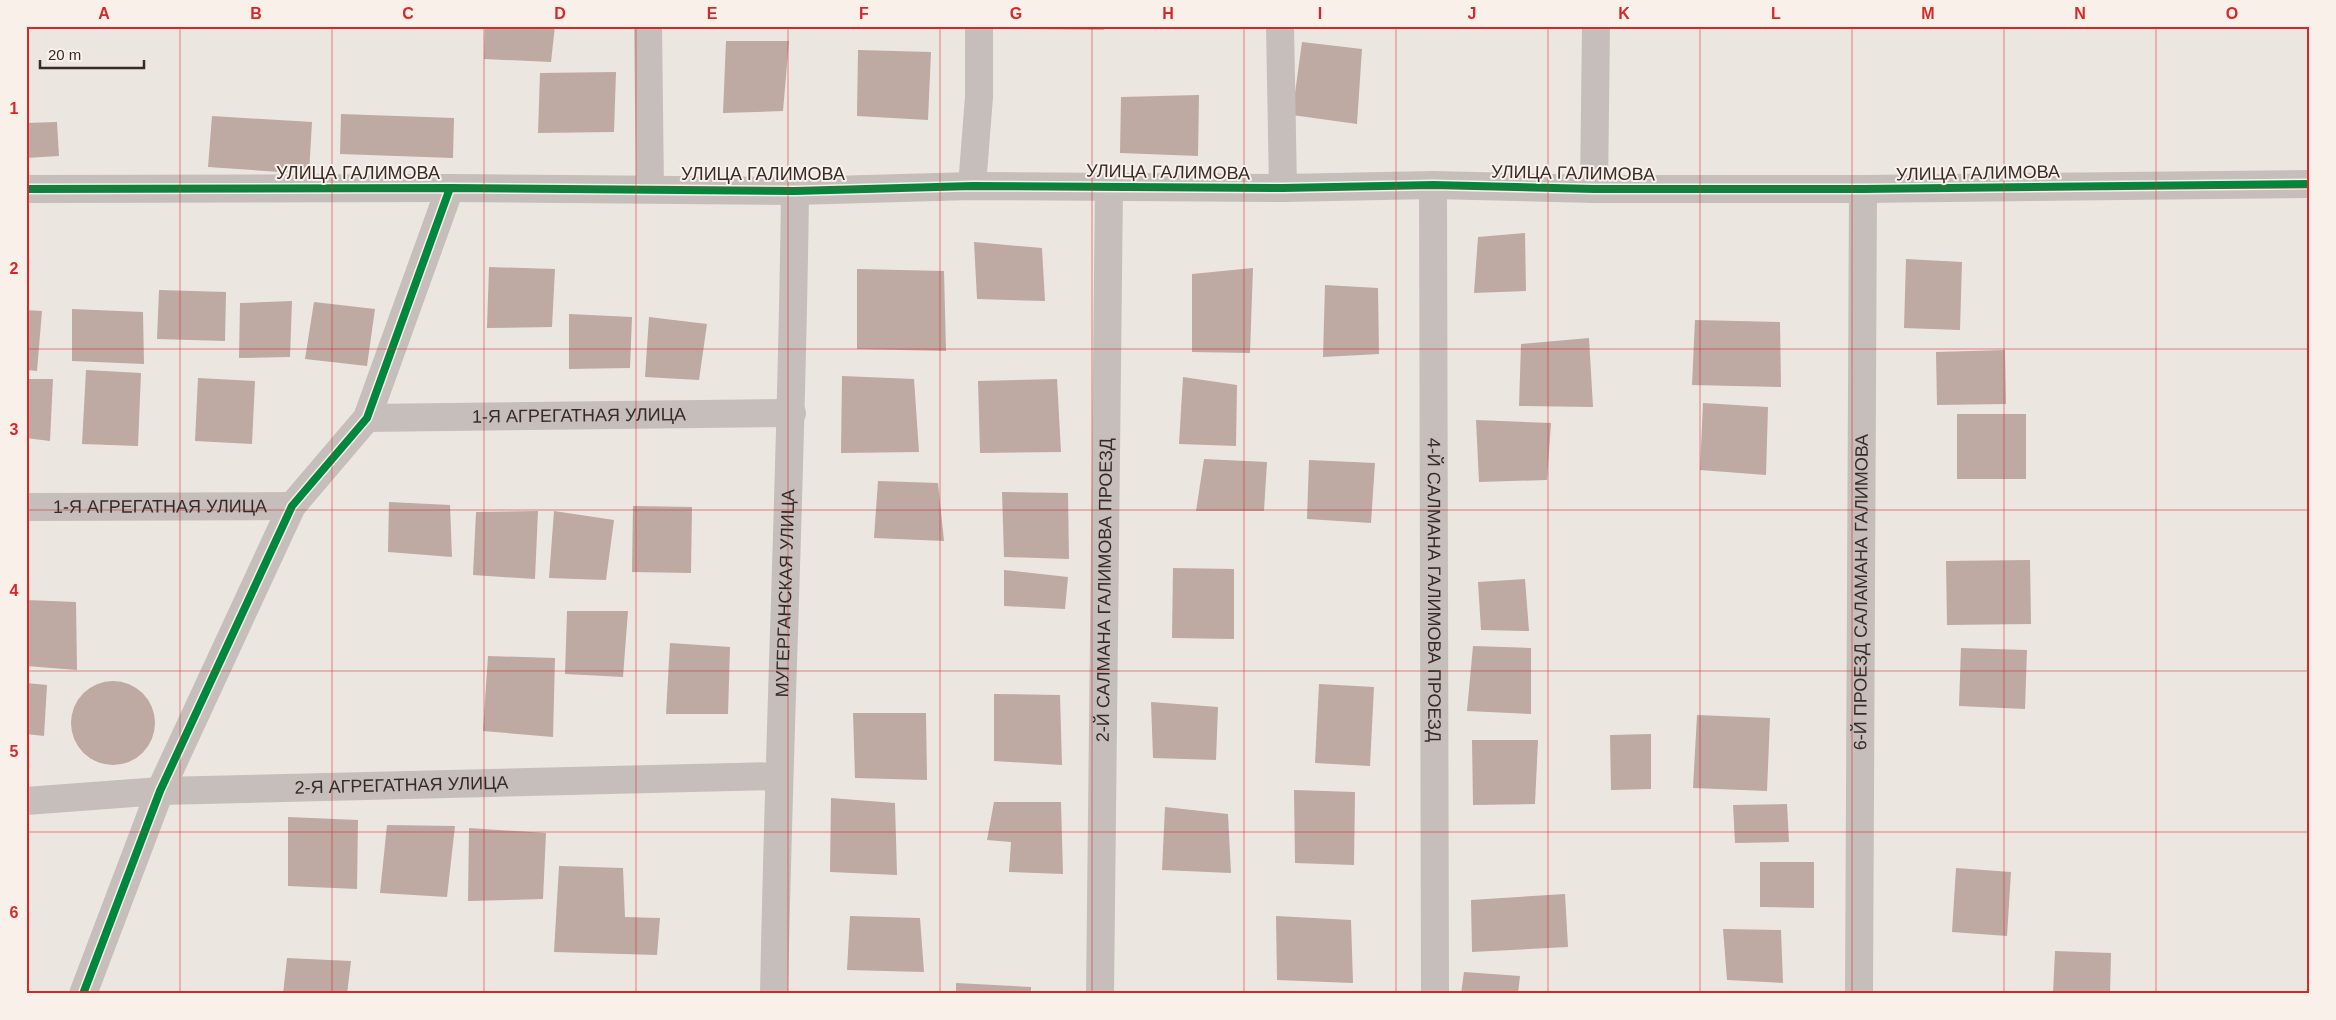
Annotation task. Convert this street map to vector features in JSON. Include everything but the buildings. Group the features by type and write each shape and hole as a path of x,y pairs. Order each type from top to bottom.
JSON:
{"street":[{"path":"648,26 650,189"},
{"path":"972,186 979,97 979,26"},
{"path":"1280,26 1283,188"},
{"path":"1594,189 1596,26"},
{"name":"УЛИЦА ГАЛИМОВА","path":"26,188 450,188 795,191 972,186 1283,188 1433,185 1594,189 1863,189 2310,184"},
{"name":"4-Й САЛМАНА ГАЛИМОВА ПРОЕЗД","path":"1433,185 1434,994"},
{"name":"2-Й САЛМАНА ГАЛИМОВА ПРОЕЗД","path":"1100,994 1109,186"},
{"path":"82,994 160,791 292,506 367,418 450,188"},
{"name":"6-Й ПРОЕЗД САЛАМАНА ГАЛИМОВА","path":"1859,994 1863,189"},
{"name":"МУГЕРГАНСКАЯ УЛИЦА","path":"774,994 778,776 792,413 795,191"},
{"name":"1-Я АГРЕГАТНАЯ УЛИЦА","path":"367,418 792,413"},
{"name":"1-Я АГРЕГАТНАЯ УЛИЦА","path":"26,506 292,506"},
{"name":"2-Я АГРЕГАТНАЯ УЛИЦА","path":"26,801 160,791 778,776"}],"cycle path":[{"path":"26,189 450,188 795,191 972,186 1283,188 1433,185 1594,189 1863,189 2310,184"},
{"path":"83,994 160,791 292,506 367,418 450,188"}]}
